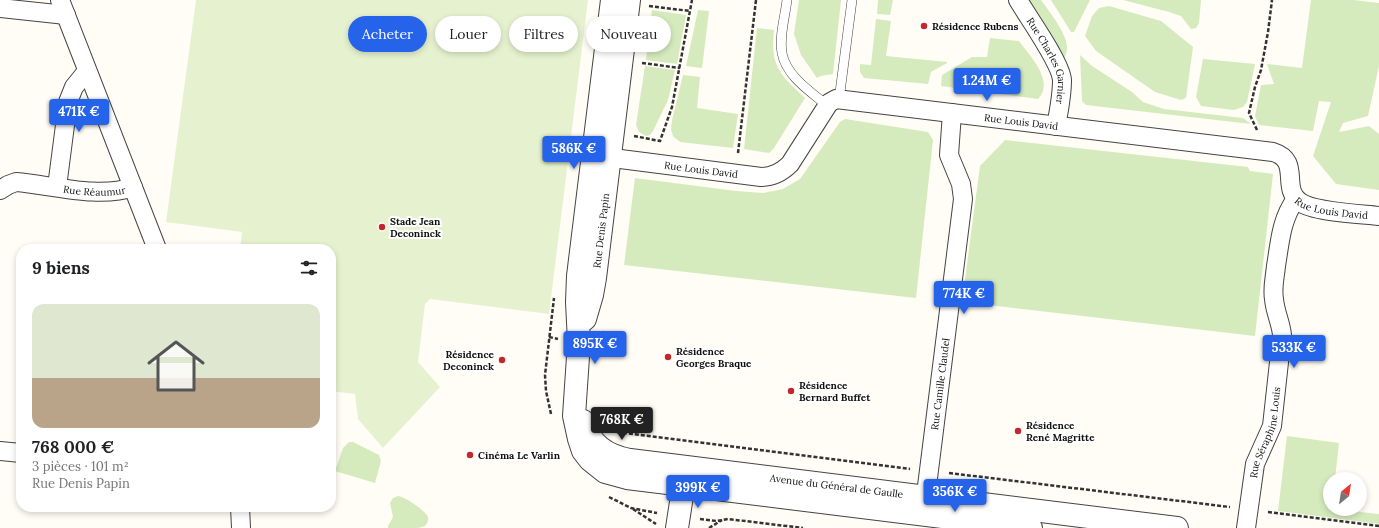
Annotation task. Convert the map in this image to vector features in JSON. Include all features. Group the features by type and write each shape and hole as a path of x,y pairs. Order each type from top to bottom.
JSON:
{"street":[{"name":"Rue Denis Papin","path":"609,158 612,0"},
{"name":"Rue Charles Garnier","path":"1018,0 1061,72 1062,86 1056,126"},
{"name":"Rue Denis Papin","path":"637,3 609,158 595,278 592,295 579,342 574,410 577,431 584,451 595,465 605,472 618,476 685,476"},
{"path":"0,8 63,8"},
{"name":"Rue Réaumur","path":"63,8 155,244"},
{"name":"Rue Réaumur","path":"87,71 74,86 68,102 57,187 104,193 122,191 133,187"},
{"name":"Rue Louis David","path":"609,158 761,176 772,176 786,168 794,159 833,103 952,113 1277,154 1286,159 1288,163 1291,191 1296,199 1305,205 1316,208 1379,216"},
{"name":"Rue Camille Claudel","path":"925,506 963,199 960,184 949,155 952,113"},
{"path":"0,190 16,182 57,187"},
{"name":"Rue Séraphine Louis","path":"1246,528 1255,464 1272,426 1282,335 1281,325 1274,301 1274,286 1283,224 1288,210 1296,199"},
{"path":"0,451 16,453"},
{"path":"677,528 685,476"},
{"name":"Avenue du Général de Gaulle","path":"685,476 925,506 970,517 1031,528"},
{"path":"240,512 241,528"},
{"name":"Avenue du Général de Gaulle","path":"970,517 1177,528"}],"lane":[{"path":"787,0 782,43 784,59 796,79 833,103 852,0"}],"path":[{"path":"609,158 629,135 660,141 672,107 692,0"},
{"path":"738,153 756,0"},
{"path":"1257,130 1249,114 1255,87 1261,70 1272,0"},
{"path":"637,3 690,11"},
{"path":"638,63 680,68"},
{"path":"602,350 604,329"},
{"path":"612,429 619,432 1379,526"},
{"path":"631,508 650,519 661,528"},
{"path":"709,528 723,520"}],"green space":[{"name":"Stade Jean Deconinck","path":"196,0 588,0 549,314 430,299 425,304 418,362 440,387 383,448 358,419 355,394 336,392 336,244 241,244 242,232 166,222"},
{"path":"799,0 841,0 833,74 817,78 801,55 794,34"},
{"path":"878,0 893,0 890,15 877,14"},
{"path":"1028,0 1041,0 1060,28 1067,44 1067,52 1064,58"},
{"path":"1051,0 1090,0 1074,32 1071,32"},
{"path":"1123,0 1201,0 1199,23 1196,28 1191,29 1181,16"},
{"path":"1311,0 1354,0 1379,3 1379,66 1368,116 1343,123 1339,132 1369,126 1379,134 1379,190 1336,184 1313,156 1331,102 1319,101 1313,131 1259,125 1255,116 1261,85 1274,84 1267,64 1302,68"},
{"path":"1109,6 1161,21 1193,47 1186,98 1181,100 1155,92 1096,51 1085,36 1092,16 1099,8"},
{"path":"652,10 686,15 677,64 646,60 647,52 671,52 671,16 651,16"},
{"path":"698,10 709,11 702,68 686,66"},
{"path":"876,19 891,21 886,56 947,63 931,72 928,84 864,78 860,72 860,64 871,65"},
{"path":"757,28 774,30 773,42 775,61 783,76 805,98 774,148 769,153 744,149"},
{"path":"990,38 1019,41 1034,61 1042,77 1044,84 1043,92 1038,99 941,86 942,75 972,57 987,57"},
{"path":"1080,55 1092,66 1132,92 1143,102 1164,109 1243,118 1251,124 1086,105 1082,101"},
{"path":"1203,59 1255,64 1247,102 1243,107 1234,110 1201,106 1196,97"},
{"path":"645,66 675,70 668,100 653,131 650,135 646,136 639,132 636,125"},
{"path":"683,75 700,77 697,108 738,114 733,148 680,142 673,136 671,129 672,120"},
{"path":"845,119 928,132 933,140 916,298 624,265 635,178 736,191 763,193 783,189 800,179 840,122"},
{"path":"1005,140 1248,167 1250,171 1273,174 1255,336 962,302 980,166"},
{"path":"1287,436 1339,443 1336,472 1323,472 1323,516 1367,516 1367,513 1379,514 1379,524 1278,511"},
{"path":"349,442 353,442 379,455 381,461 375,483 336,471 343,448"},
{"path":"398,496 414,504 426,514 428,519 425,526 418,528 388,528 393,517 390,503 393,498"}],"place":[{"name":"Résidence Rubens","path":"924,26"},
{"name":"Stade Jean Deconinck","path":"382,227"},
{"name":"Résidence Georges Braque","path":"668,357"},
{"name":"Résidence Deconinck","path":"502,360"},
{"name":"Résidence Bernard Buffet","path":"791,391"},
{"name":"Résidence René Magritte","path":"1018,431"},
{"name":"Cinéma Le Varlin","path":"470,455"}]}
